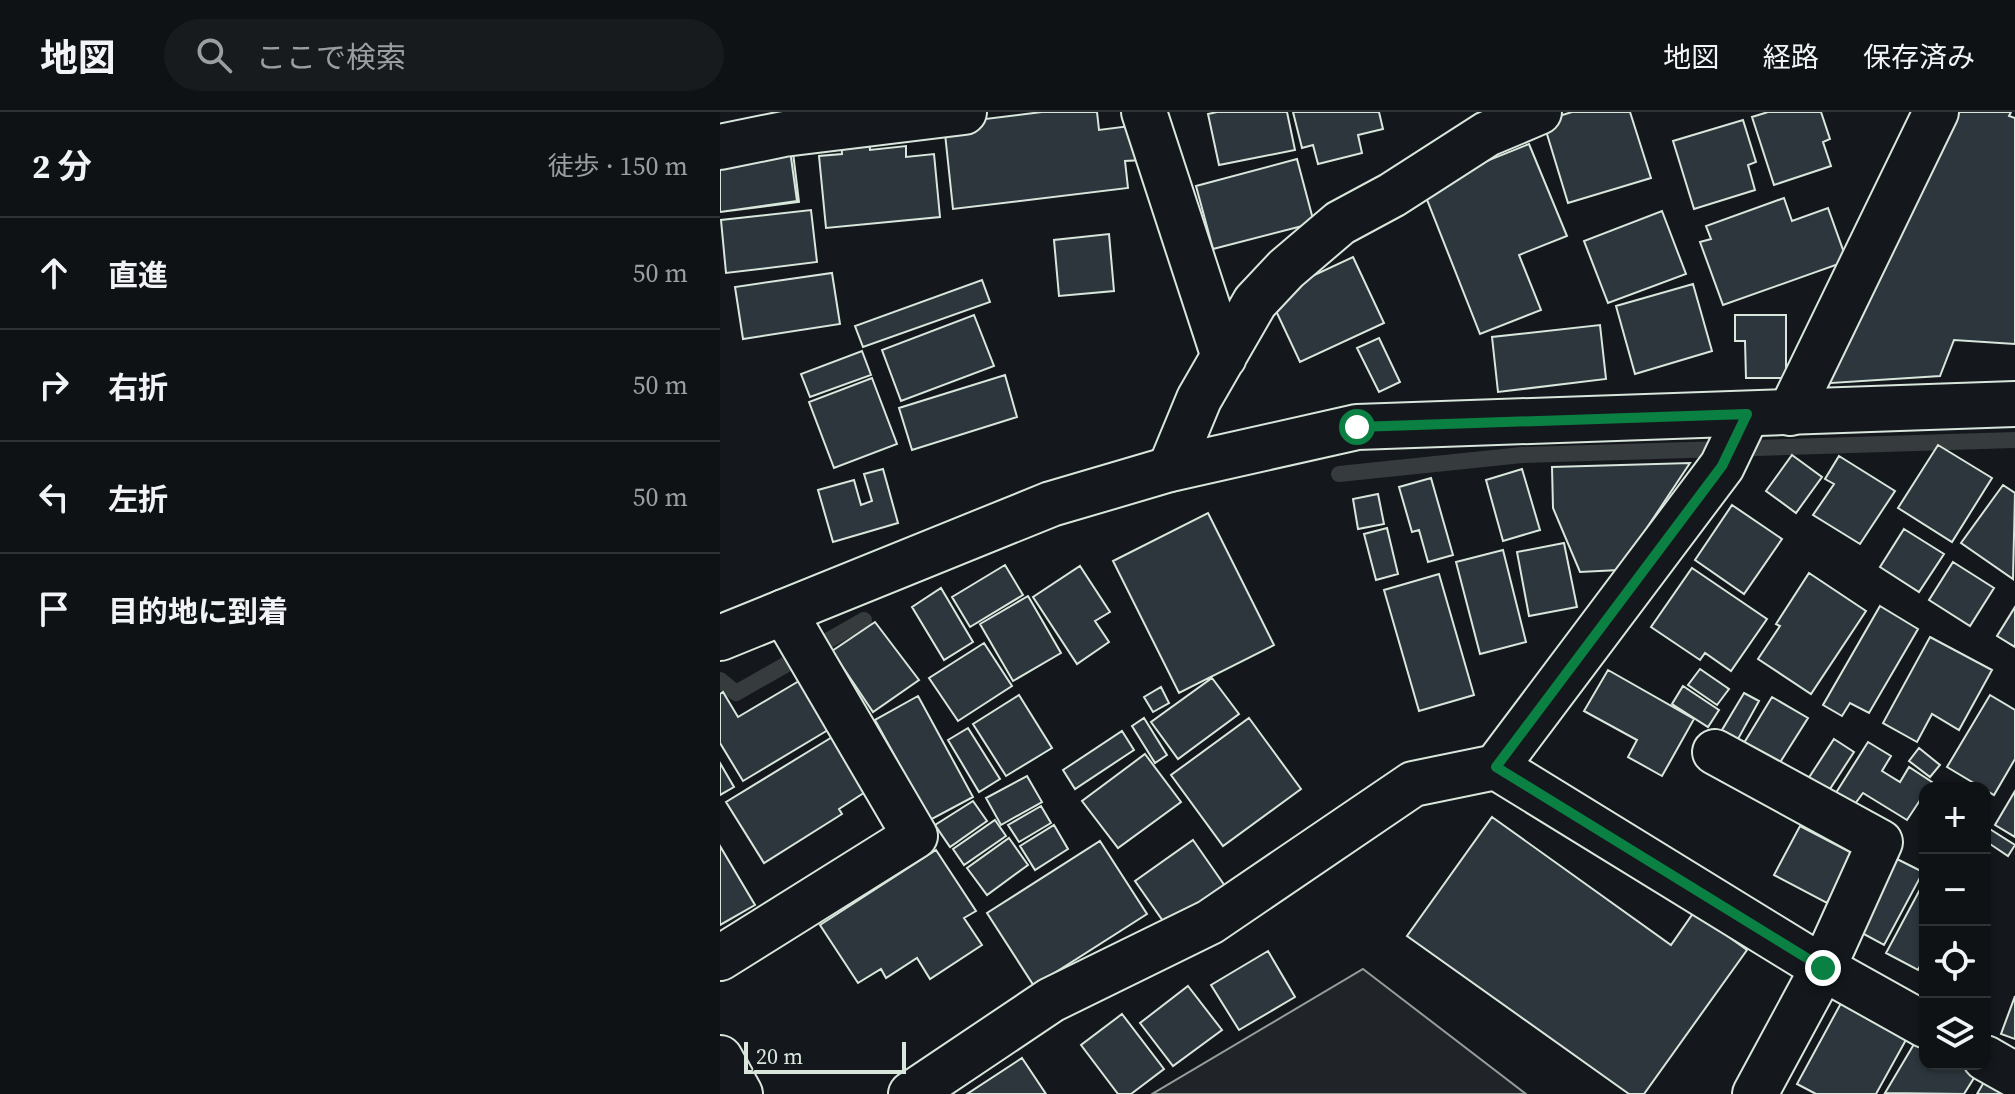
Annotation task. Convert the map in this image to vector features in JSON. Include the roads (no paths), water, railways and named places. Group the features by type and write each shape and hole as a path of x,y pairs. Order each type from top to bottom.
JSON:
{"street":[{"path":"720,147 784,134 964,112"},
{"path":"1144,112 1224,357"},
{"path":"1170,469 1199,399 1255,302 1286,269 1340,223 1392,195 1487,134 1539,112"},
{"path":"1790,413 1936,112"},
{"path":"911,1094 1051,1000 1210,922 1413,784 1496,767 1735,440 1790,413 2015,404"},
{"path":"720,638 799,638 1051,504 1170,469 1357,427 1735,440"},
{"path":"720,958 915,836 799,638"},
{"path":"1715,752 1880,842 1823,968 1755,1094"},
{"path":"1496,767 1823,968 1919,1022"},
{"path":"720,1058 740,1094"},
{"path":"1991,1061 2015,1075"}],"waterway":[{"path":"1339,474 1522,455 2015,440"},
{"path":"720,680 736,693 864,620"}]}
